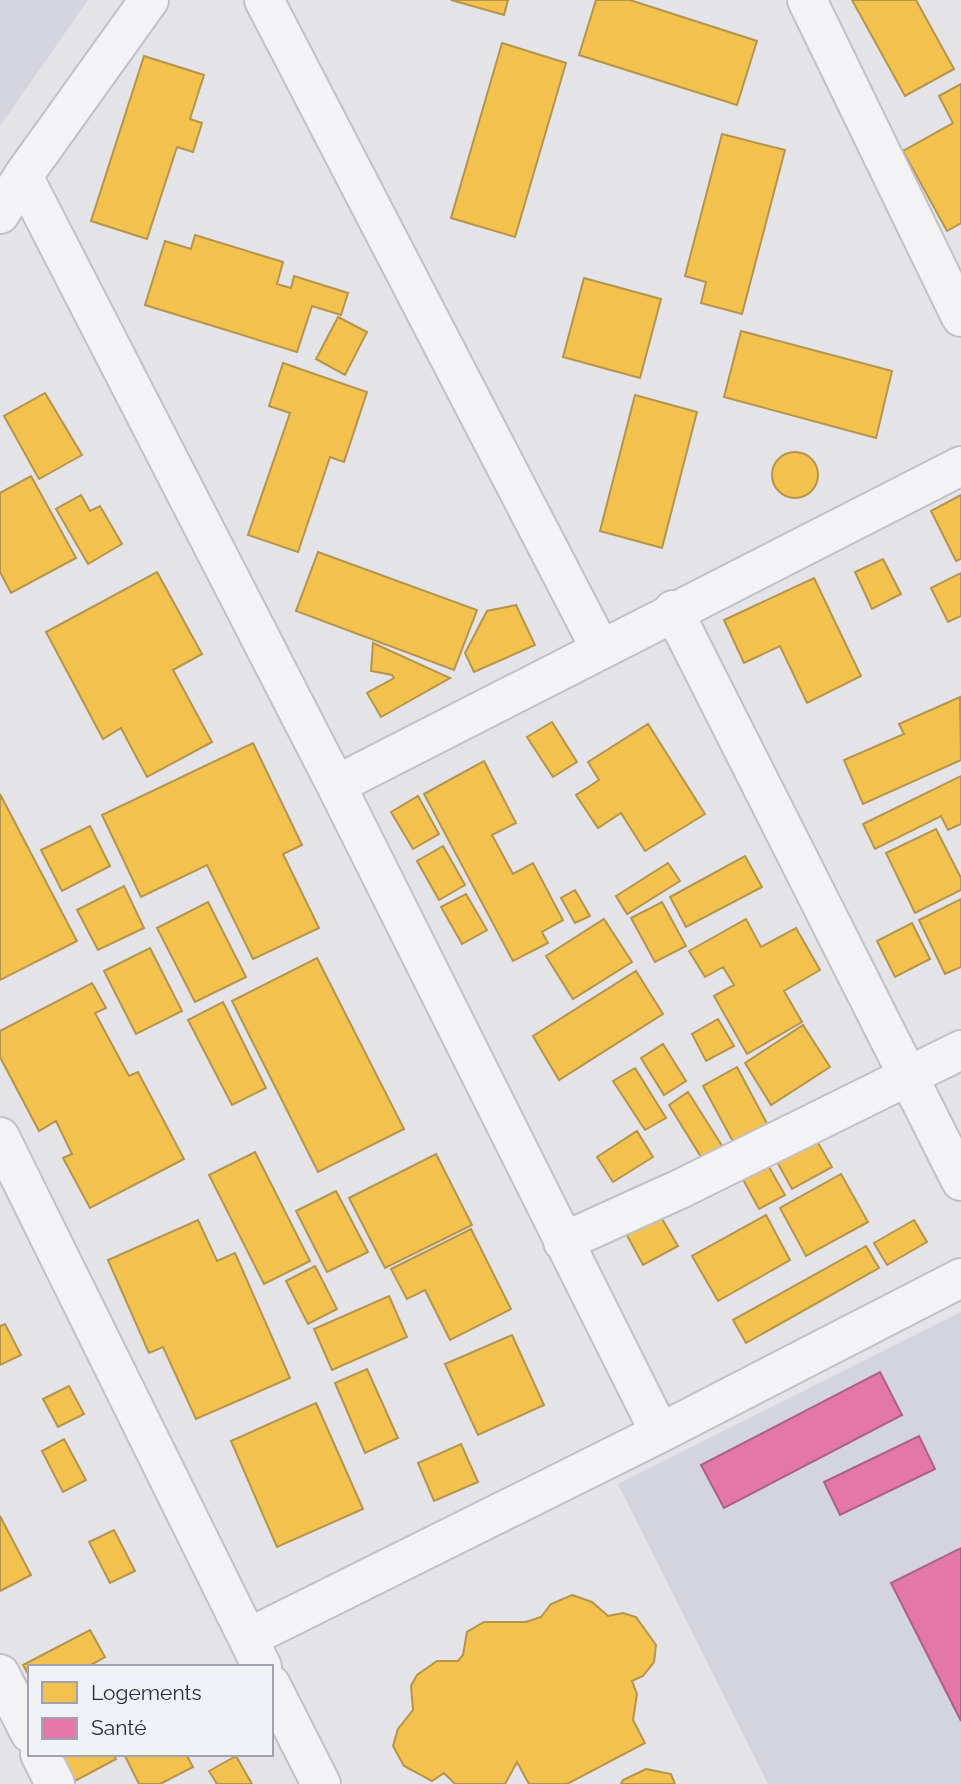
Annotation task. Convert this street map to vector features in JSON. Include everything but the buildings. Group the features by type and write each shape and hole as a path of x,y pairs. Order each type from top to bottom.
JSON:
{"street":[{"path":"0,214 23,176 149,0"},
{"path":"264,0 600,648"},
{"path":"807,0 961,317"},
{"path":"23,176 336,785 660,1433"},
{"path":"336,785 673,610 961,466"},
{"path":"673,610 911,1076 961,1181"},
{"path":"563,1242 680,1189 961,1051"},
{"path":"0,1137 255,1652 660,1433 961,1278"},
{"path":"0,1674 28,1729"},
{"path":"273,1689 321,1784"},
{"path":"41,1756 55,1784"}],"shaded area":[{"path":"0,0 88,0 0,126"},
{"path":"961,1312 961,1784 768,1784 618,1484"}]}
